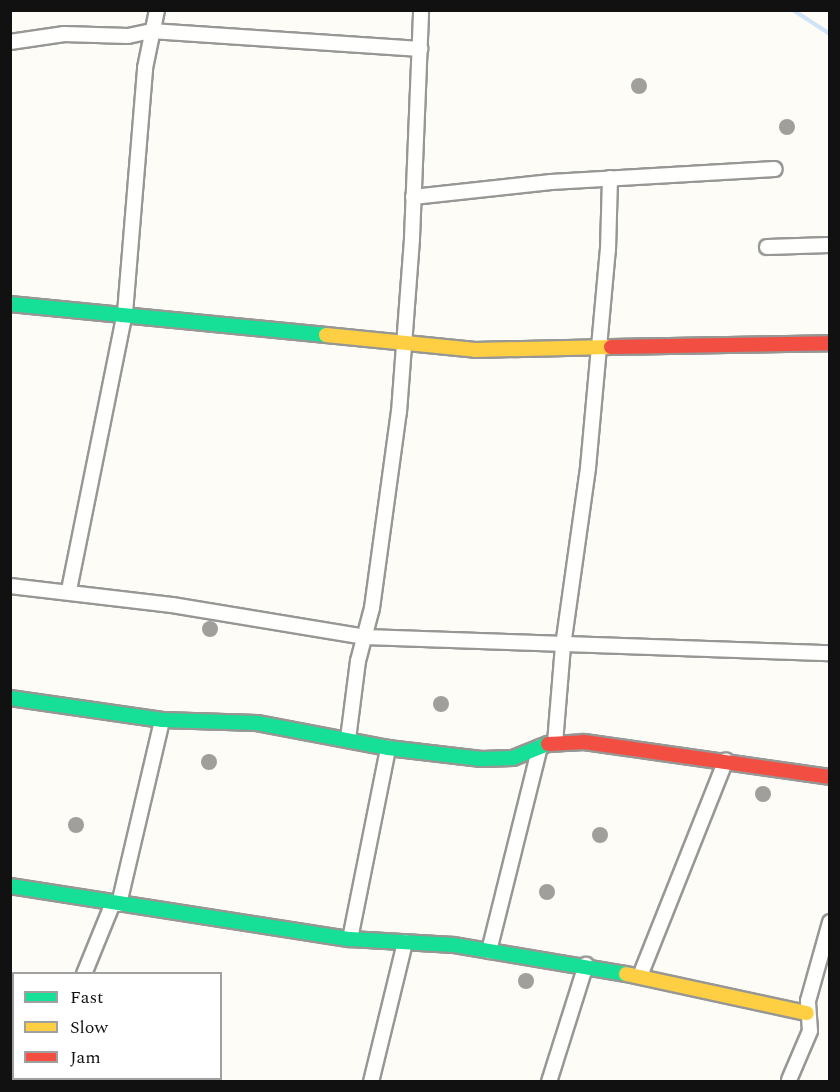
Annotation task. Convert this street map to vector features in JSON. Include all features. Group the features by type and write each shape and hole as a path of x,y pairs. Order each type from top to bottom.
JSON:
{"street":[{"path":"69,590 125,313 151,31 157,10"},
{"path":"348,739 397,424 413,197 421,10"},
{"path":"10,42 64,34 128,36 151,31 420,49"},
{"path":"413,197 610,178 775,169"},
{"path":"555,743 563,646 580,537 608,250 610,178"},
{"path":"767,247 830,245"},
{"path":"10,304 125,313 403,345 487,350 830,343"},
{"path":"10,586 69,590 365,637 563,646 830,652"},
{"path":"10,698 162,720 257,723 388,748 481,759 513,758 555,743 584,742 726,760 830,777"},
{"path":"85,972 116,904 162,720"},
{"path":"489,951 540,747"},
{"path":"350,939 388,748"},
{"path":"640,976 726,760"},
{"path":"10,886 350,939 489,951 586,965 807,1013"},
{"path":"789,1080 810,1031 807,1013 830,922"},
{"path":"371,1082 405,942"},
{"path":"549,1082 586,965"}],"building":[{"path":"639,78 645,80 647,86 645,92 639,94 633,92 631,86 633,80"},
{"path":"787,119 793,121 795,127 793,133 787,135 781,133 779,127 781,121"},
{"path":"210,621 216,623 218,629 216,635 210,637 204,635 202,629 204,623"},
{"path":"441,696 447,698 449,704 447,710 441,712 435,710 433,704 435,698"},
{"path":"209,754 215,756 217,762 215,768 209,770 203,768 201,762 203,756"},
{"path":"763,786 769,788 771,794 769,800 763,802 757,800 755,794 757,788"},
{"path":"76,817 82,819 84,825 82,831 76,833 70,831 68,825 70,819"},
{"path":"600,827 606,829 608,835 606,841 600,843 594,841 592,835 594,829"},
{"path":"547,884 553,886 555,892 553,898 547,900 541,898 539,892 541,886"},
{"path":"526,973 532,975 534,981 532,987 526,989 520,987 518,981 520,975"}],"waterway":[{"path":"793,10 830,34"}],"traffic: fast":[{"path":"10,304 326,335"},
{"path":"10,698 162,720 257,723 388,748 481,759 513,758 548,744"},
{"path":"10,886 350,939 454,945 626,974"}],"traffic: slow":[{"path":"326,335 475,350 611,347"},
{"path":"626,974 807,1013"},
{"path":"181,1080 188,1082"}],"traffic: jam":[{"path":"611,347 830,343"},
{"path":"548,744 584,742 830,777"}]}
